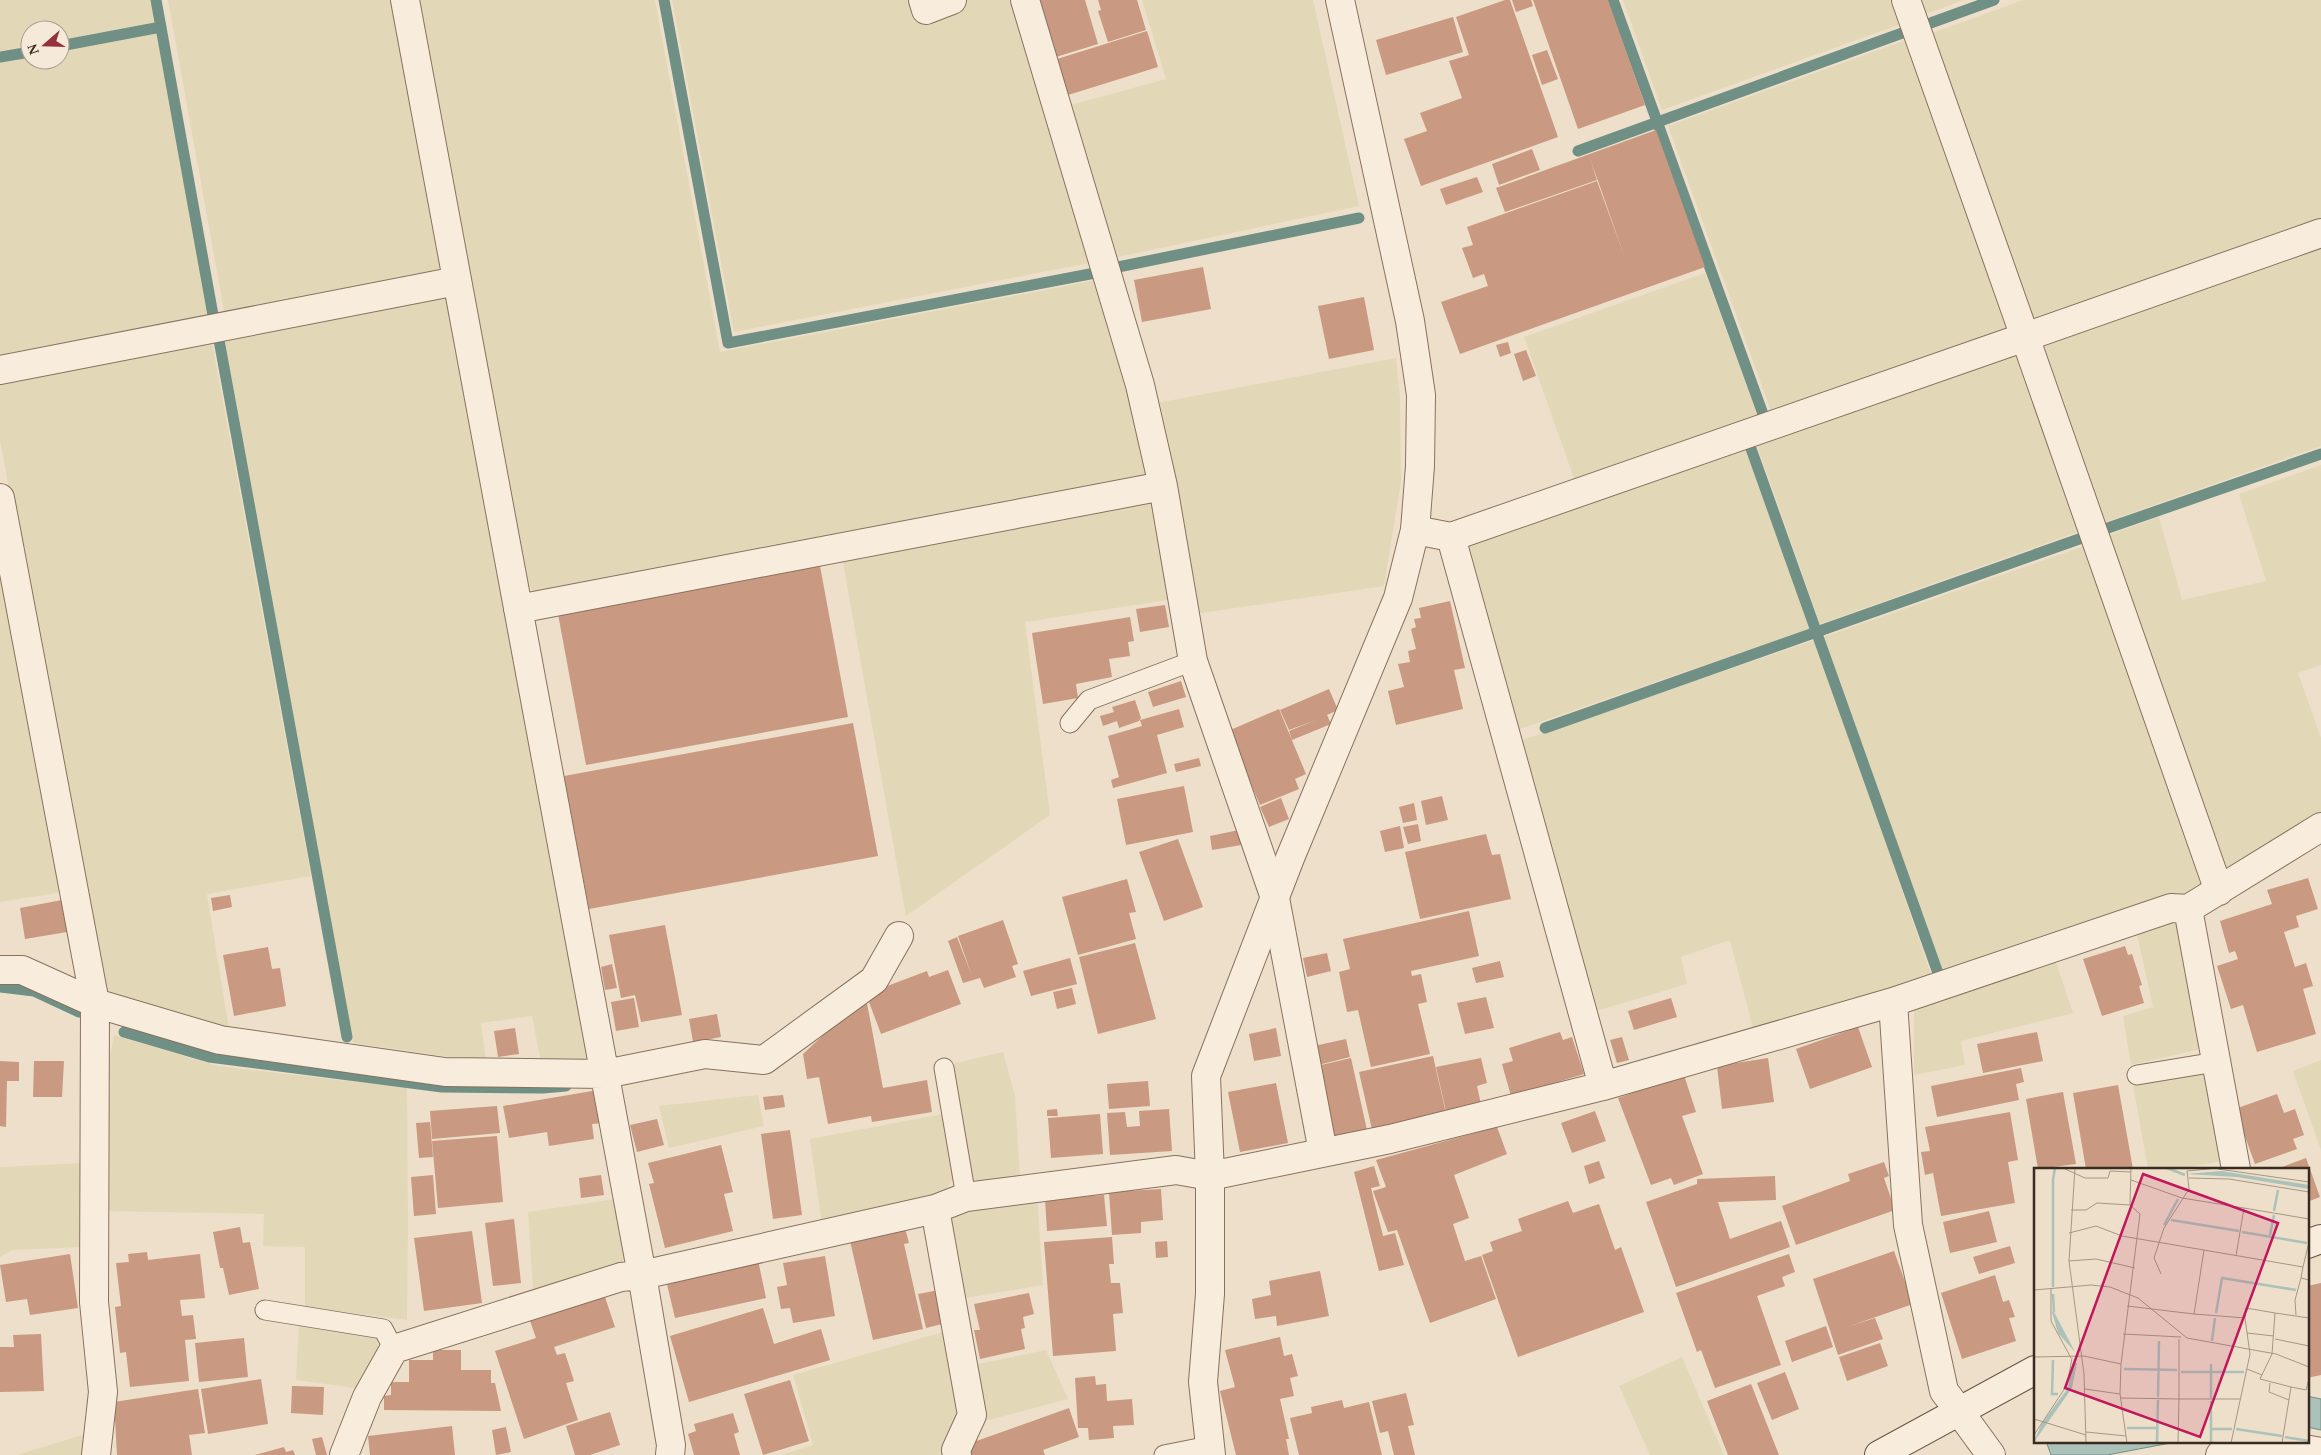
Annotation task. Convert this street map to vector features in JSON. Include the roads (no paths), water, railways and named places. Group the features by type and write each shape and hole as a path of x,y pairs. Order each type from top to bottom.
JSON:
{"street":[{"path":"405,0 642,1275 671,1445 670,1455"},
{"path":"923,0 926,10 952,0"},
{"path":"1025,0 1140,385 1163,486 1193,661 1275,898 1323,1152"},
{"path":"1210,1450 1203,1382 1210,1294 1210,1176 1206,1076 1290,858 1398,598 1415,530 1420,466 1421,395 1410,321 1340,0"},
{"path":"1906,0 2218,890"},
{"path":"1415,530 1451,537 2321,233"},
{"path":"0,370 457,281"},
{"path":"518,608 1163,486"},
{"path":"0,498 95,1003 94,1302 104,1392 96,1455"},
{"path":"1451,537 1603,1086"},
{"path":"344,1455 367,1397 394,1349 621,1277 642,1275 935,1209 966,1197 1176,1170 1210,1176 1390,1139 1603,1086 1893,1002 2171,908 2188,909 2321,827"},
{"path":"2188,909 2236,1168"},
{"path":"0,970 22,970 95,1003 220,1040 445,1072 605,1074 705,1054 764,1060 874,980 899,936"},
{"path":"1893,1002 1902,1170 1908,1225 1944,1391 1991,1455"},
{"path":"935,1209 972,1415 956,1450 957,1455"},
{"path":"2308,1244 2321,1239"},
{"path":"1879,1455 2034,1371"},
{"path":"2220,1455 2287,1446 2321,1452"}],"lane":[{"path":"1070,723 1088,700 1193,661"},
{"path":"2137,1075 2216,1062"},
{"path":"944,1068 966,1197"},
{"path":"265,1310 383,1329 394,1349"},
{"path":"1164,1455 1210,1450"}],"waterway":[{"path":"156,0 213,315"},
{"path":"664,0 728,343 1095,273"},
{"path":"1613,0 1763,414"},
{"path":"1925,25 1994,0"},
{"path":"70,44 161,27"},
{"path":"1578,151 1905,32"},
{"path":"0,57 20,54"},
{"path":"1118,267 1359,218"},
{"path":"219,340 347,1037"},
{"path":"1749,443 1938,973"},
{"path":"2105,529 2321,454"},
{"path":"1545,728 2082,538"},
{"path":"0,987 34,991 79,1012"},
{"path":"124,1032 209,1057 442,1087 543,1088 566,1086"}]}
